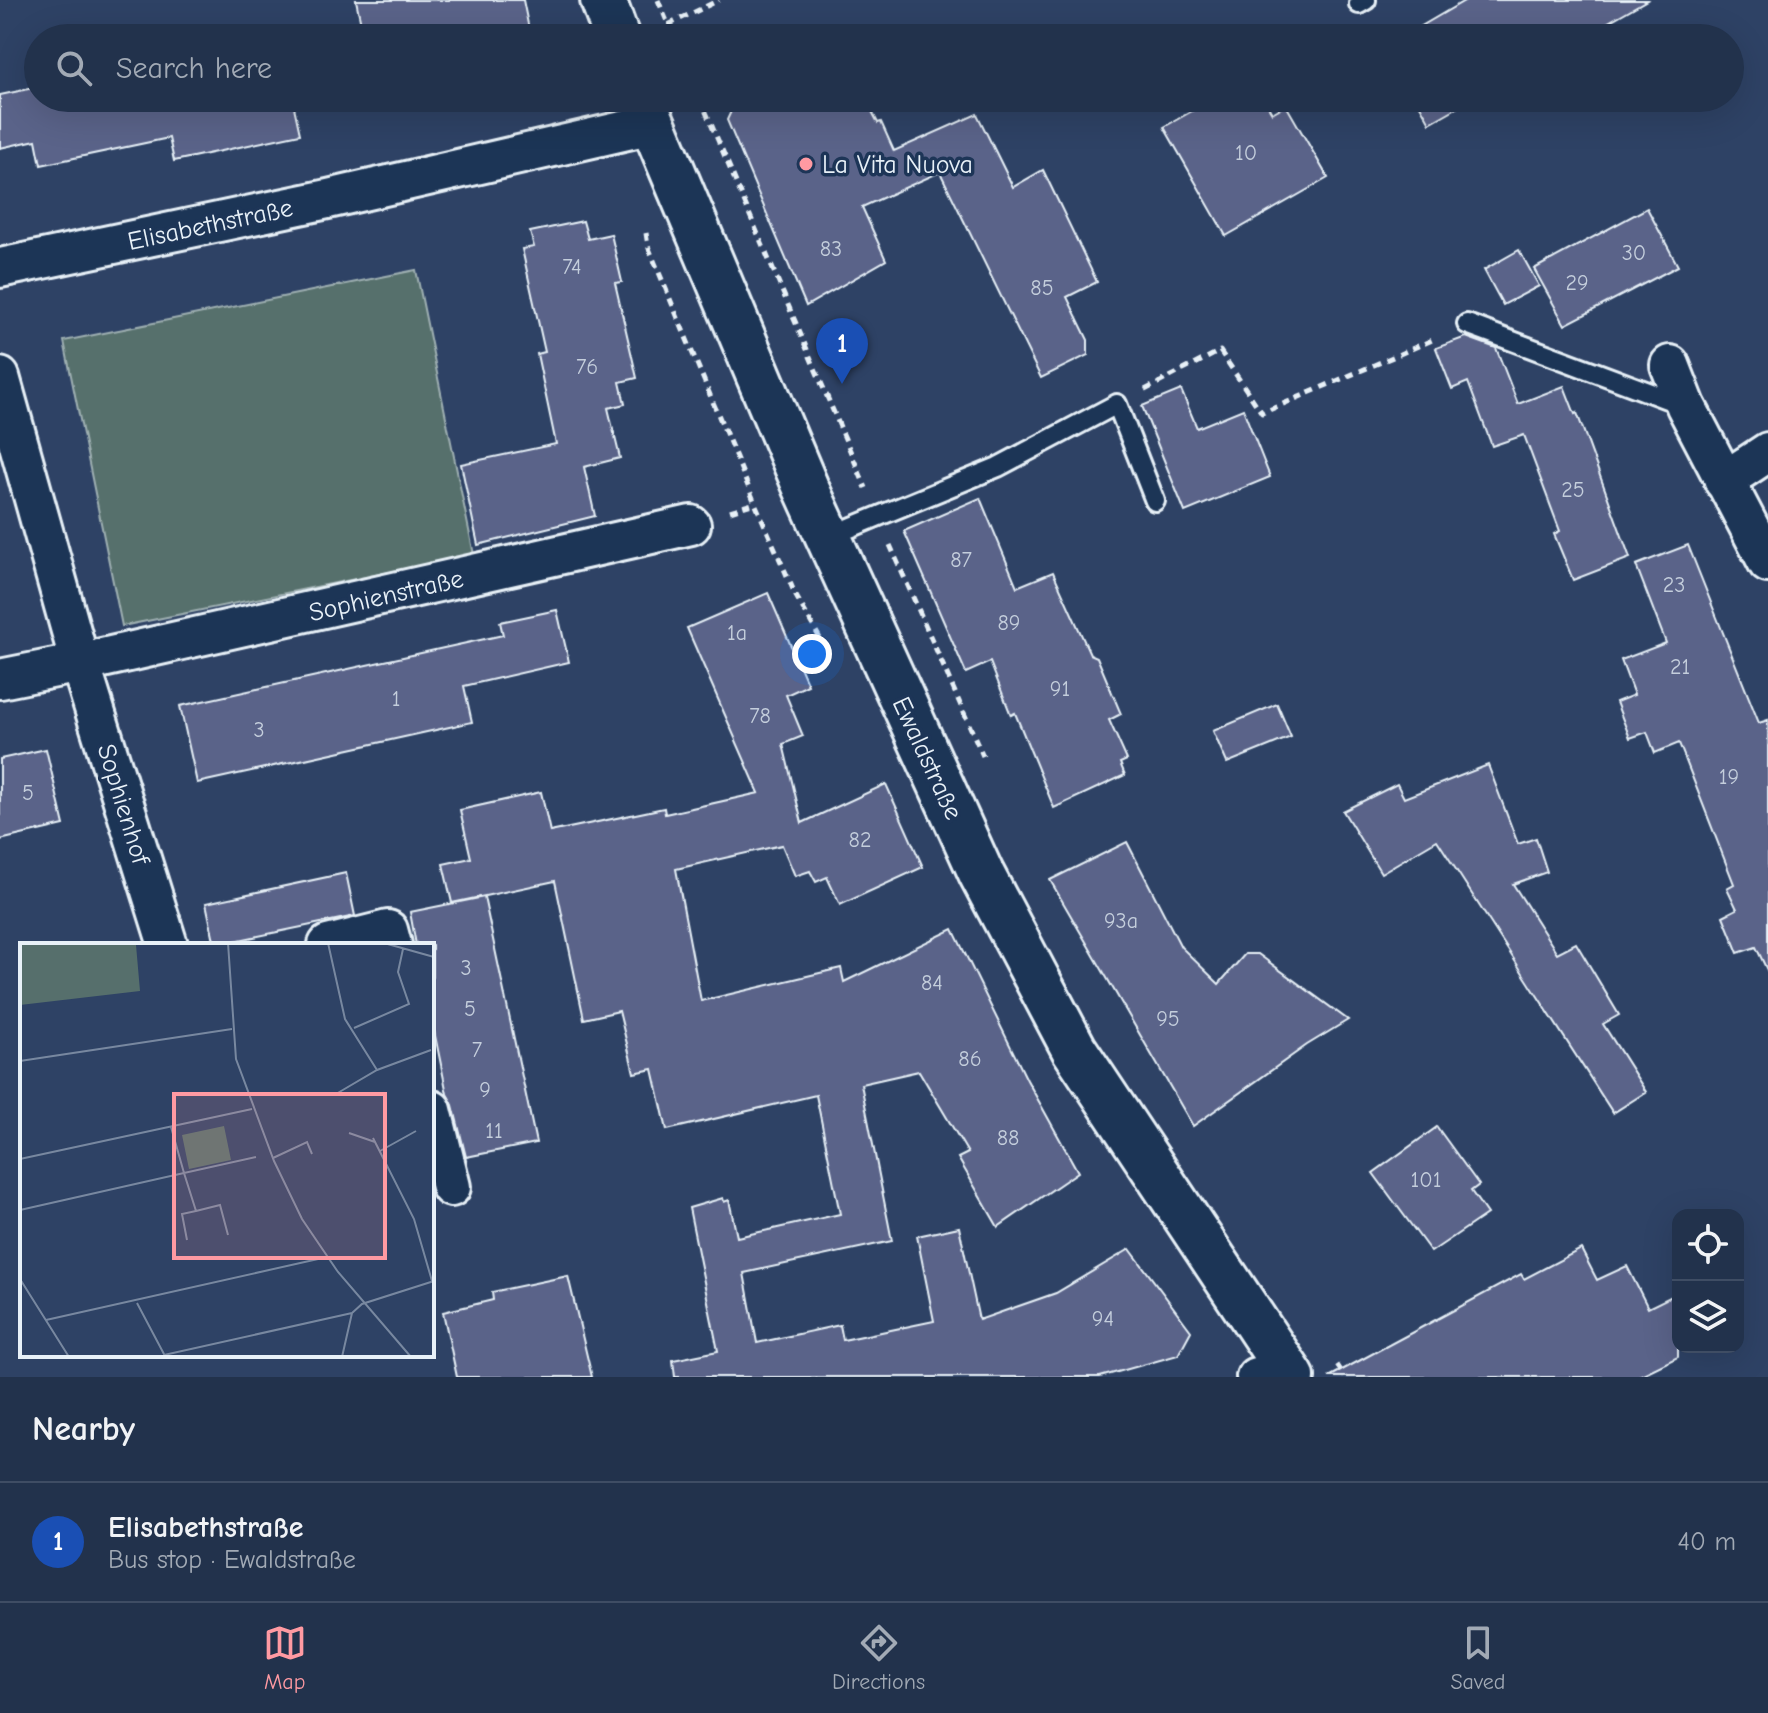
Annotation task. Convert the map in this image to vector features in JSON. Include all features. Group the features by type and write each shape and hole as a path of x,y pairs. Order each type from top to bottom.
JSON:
{"main road":[{"path":"603,0 612,24"},
{"name":"Ewaldstraße","path":"648,112 828,537 981,873 1074,1049 1278,1374"}],"street":[{"name":"Elisabethstraße","path":"0,268 328,199 644,112"},
{"path":"1670,365 1686,406 1768,563"},
{"path":"0,377 80,663"},
{"path":"1724,481 1768,452"},
{"name":"Sophienstraße","path":"0,679 691,525"},
{"name":"Sophienhof","path":"80,663 167,943"},
{"path":"336,943 388,930 391,943"},
{"path":"434,1118 451,1187"}],"lane":[{"path":"1467,324 1686,406"},
{"path":"828,537 998,467 1117,404 1155,501"}],"path":[{"path":"658,0 668,24"},
{"path":"670,24 719,0"},
{"path":"706,112 986,765"},
{"path":"1117,404 1220,351 1262,413 1467,324"},
{"path":"1336,1364 1345,1377"}],"green space":[{"path":"416,270 474,555 122,626 64,341"}],"building":[{"path":"356,0 523,0 528,24 361,24"},
{"path":"1466,0 1647,0 1605,24 1425,24"},
{"path":"24,90 24,112 295,112 300,134 174,161 169,138 41,165 36,140 0,148 0,95"},
{"path":"731,112 872,112 878,123 881,122 894,151 977,114 1013,187 1043,170 1097,282 1067,297 1088,340 1088,355 1041,378 940,172 862,207 886,260 806,306 727,120"},
{"path":"1190,112 1290,112 1328,178 1226,236 1164,127"},
{"path":"1424,112 1449,112 1430,123"},
{"path":"1647,208 1678,266 1565,325 1534,269"},
{"path":"583,221 588,239 611,234 622,282 615,283 637,378 620,382 625,404 608,408 620,458 584,467 595,516 478,545 461,464 556,444 537,354 545,352 522,249 534,247 530,232"},
{"path":"1519,250 1539,286 1503,305 1484,270"},
{"path":"1466,337 1496,348 1518,404 1564,386 1577,413 1630,558 1573,580 1554,534 1560,531 1524,435 1492,446 1468,382 1452,389 1436,348"},
{"path":"1181,390 1197,428 1243,409 1270,477 1185,512 1142,406"},
{"path":"980,498 1017,587 1053,572 1090,654 1097,657 1121,714 1109,720 1127,760 1120,763 1125,775 1054,808 1015,713 1011,715 990,662 966,673 904,531"},
{"path":"1688,545 1759,723 1768,720 1768,972 1756,947 1738,953 1723,916 1737,909 1727,888 1734,884 1679,743 1655,753 1647,732 1630,738 1616,702 1634,695 1621,660 1666,643 1636,565"},
{"path":"768,593 808,685 786,695 803,736 783,744 802,823 886,784 923,867 840,905 827,877 816,882 810,871 795,876 782,845 676,869 701,1001 841,968 844,982 953,929 1027,1080 1078,1172 998,1227 958,1158 968,1153 919,1071 861,1084 892,1241 744,1273 757,1343 840,1325 843,1340 934,1321 917,1236 959,1227 979,1320 1056,1293 1130,1249 1191,1331 1178,1355 1100,1377 675,1377 673,1360 718,1351 689,1208 723,1198 724,1202 729,1200 737,1237 840,1214 816,1095 667,1130 653,1069 634,1073 619,1011 584,1019 555,881 452,903 443,864 471,858 460,810 541,792 550,832 664,808 665,814 759,793 687,628"},
{"path":"557,610 569,662 464,686 472,722 197,783 180,706 503,635 500,622"},
{"path":"1277,704 1291,737 1227,763 1213,731"},
{"path":"46,749 64,825 0,840 0,759"},
{"path":"1488,765 1518,844 1536,838 1547,872 1513,884 1557,953 1576,943 1619,1015 1603,1024 1646,1092 1613,1113 1437,840 1381,873 1343,811 1397,784 1404,798"},
{"path":"1127,842 1181,947 1219,984 1245,954 1258,954 1348,1020 1307,1045 1193,1126 1050,880"},
{"path":"346,873 355,916 215,943 206,903"},
{"path":"484,897 536,1143 466,1157 453,1105 447,1094 434,1031 434,943 416,943 410,912"},
{"path":"1437,1127 1479,1185 1471,1191 1487,1214 1431,1252 1373,1173"},
{"path":"1581,1249 1597,1280 1627,1266 1648,1308 1672,1296 1672,1353 1678,1353 1678,1357 1637,1377 1329,1377 1521,1274 1524,1279"},
{"path":"568,1276 592,1377 457,1377 443,1312 493,1300 492,1292"}],"place":[{"name":"La Vita Nuova","path":"806,164"},
{"name":"Elisabethstraße","path":"842,384"}]}
